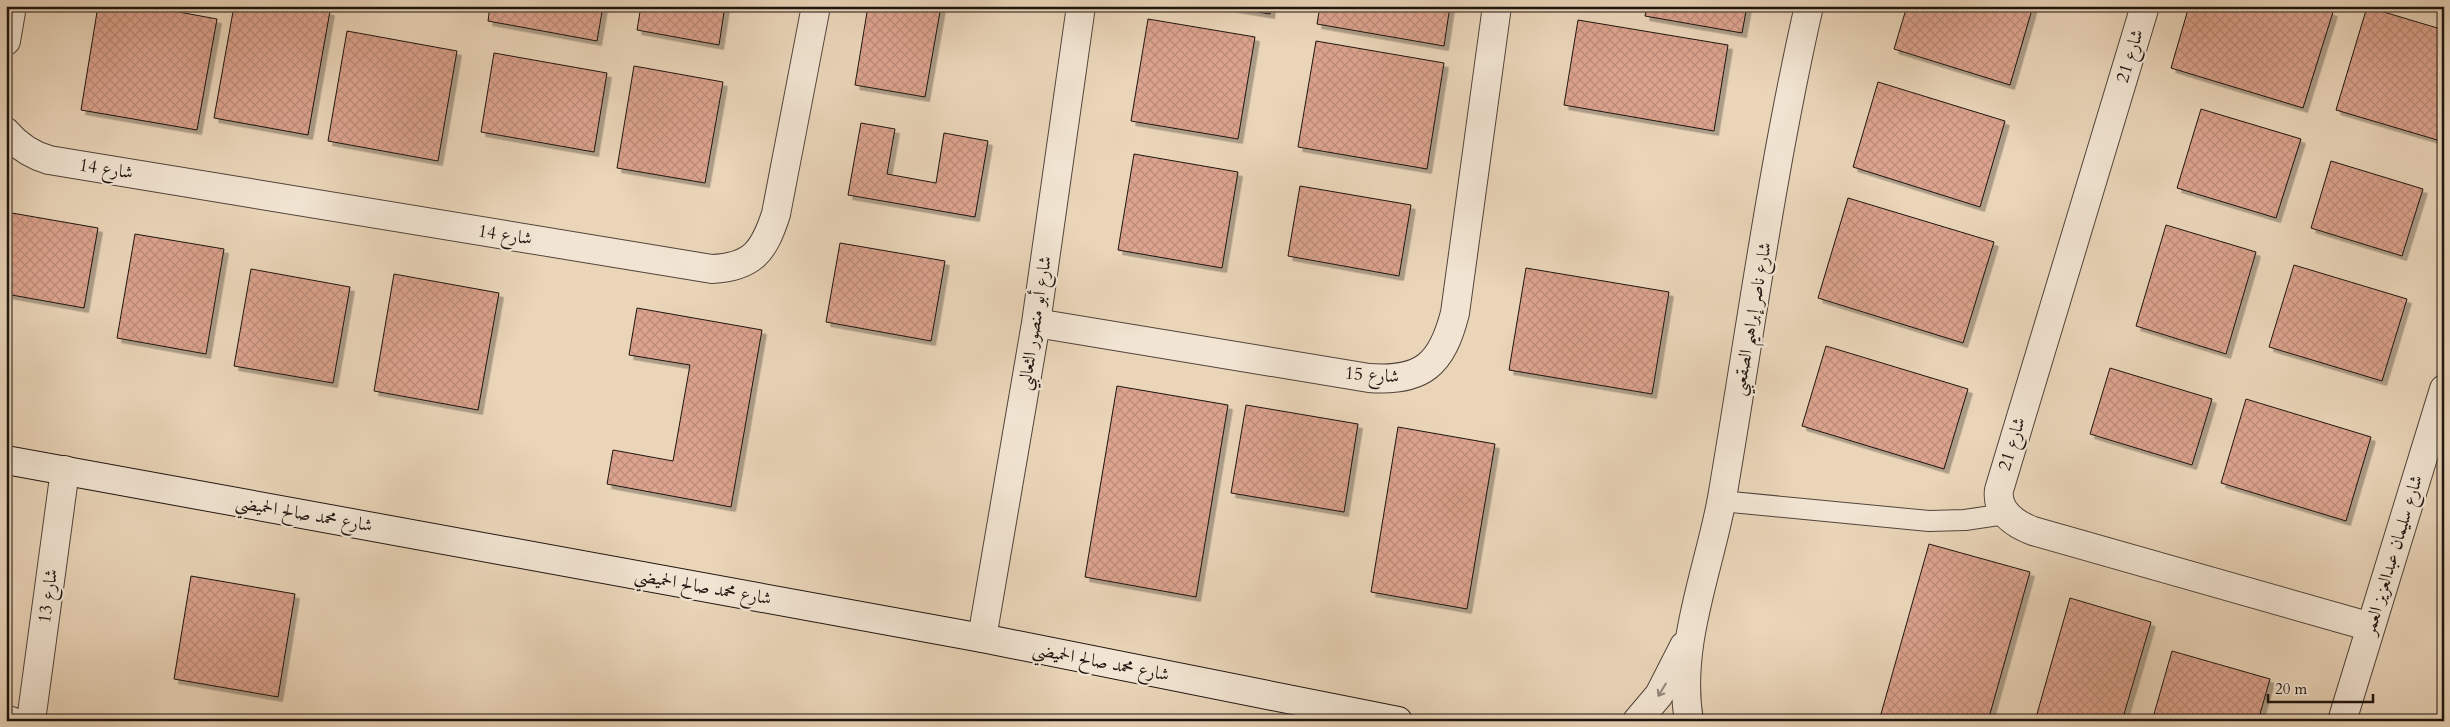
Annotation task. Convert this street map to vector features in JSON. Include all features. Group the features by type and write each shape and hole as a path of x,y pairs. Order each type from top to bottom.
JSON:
{"street":[{"path":"6,41 12,6"},
{"name":"شارع 14","path":"6,132 20,146 38,157 49,160 712,269 727,268 741,265 762,249 774,223 816,6"},
{"name":"شارع أبو منصور الثعالبي","path":"982,638 1036,323 1081,6"},
{"name":"شارع 15","path":"1036,323 1369,378 1408,377 1430,366 1444,345 1455,313 1497,6"},
{"name":"شارع ناصر إبراهيم الصقعبي","path":"1689,721 1687,688 1691,631 1721,501 1778,165 1809,6"},
{"name":"شارع 21","path":"2005,514 1999,505 1999,490 2145,6"},
{"name":"شارع سليمان عبدالعزيز العمر","path":"2342,721 2444,389"},
{"name":"شارع محمد صالح الحميضي","path":"6,460 982,638 1398,721"},
{"name":"شارع 13","path":"31,721 65,470"},
{"path":"2005,514 2034,531 2370,627"},
{"name":"شارع ناصر إبراهيم الصقعبي","path":"1637,721 1659,695 1691,631"},
{"path":"6,720 11,721"}],"lane":[{"path":"1721,501 1915,521 1947,522 2005,514"}],"building":[{"path":"98,6 146,6 217,19 197,130 81,110"},
{"path":"234,6 304,6 330,11 308,135 214,118"},
{"path":"490,6 603,6 597,41 488,21"},
{"path":"641,6 725,6 719,45 637,30"},
{"path":"868,6 941,6 925,97 855,85"},
{"path":"1222,6 1271,6 1270,14"},
{"path":"1320,6 1450,6 1444,46 1317,24"},
{"path":"1647,6 1747,6 1742,33 1645,16"},
{"path":"1907,6 2033,6 2010,85 1894,49"},
{"path":"2189,6 2315,6 2333,12 2303,108 2171,68"},
{"path":"2367,7 2444,30 2444,142 2336,110"},
{"path":"1148,19 1255,37 1238,139 1131,121"},
{"path":"1578,20 1728,45 1714,131 1564,105"},
{"path":"347,31 457,51 438,161 328,141"},
{"path":"1316,41 1444,63 1427,169 1298,147"},
{"path":"494,53 607,73 594,152 481,132"},
{"path":"634,66 723,82 705,183 617,168"},
{"path":"1878,82 2005,121 1980,207 1853,167"},
{"path":"2201,109 2301,139 2276,218 2177,188"},
{"path":"861,123 895,129 887,174 936,183 944,133 988,141 975,217 848,195"},
{"path":"1134,154 1238,172 1222,268 1118,250"},
{"path":"2331,161 2423,189 2402,256 2311,228"},
{"path":"1300,186 1411,205 1399,276 1288,256"},
{"path":"1848,198 1994,242 1963,343 1818,298"},
{"path":"6,212 98,228 84,308 6,294"},
{"path":"2166,225 2256,252 2226,354 2136,326"},
{"path":"135,234 224,249 206,354 117,338"},
{"path":"840,243 945,261 931,341 826,322"},
{"path":"2294,265 2407,299 2382,381 2269,347"},
{"path":"1526,268 1669,292 1652,394 1509,370"},
{"path":"251,269 350,287 333,383 234,366"},
{"path":"394,274 499,293 478,410 374,391"},
{"path":"637,308 762,330 731,507 607,484 613,450 673,461 690,365 629,355"},
{"path":"1826,346 1968,389 1944,469 1802,426"},
{"path":"2110,368 2212,399 2192,465 2090,434"},
{"path":"1117,386 1228,405 1196,597 1085,577"},
{"path":"2246,399 2371,437 2346,521 2221,483"},
{"path":"1246,405 1358,424 1344,512 1231,493"},
{"path":"1398,427 1495,444 1467,609 1371,592"},
{"path":"1929,544 2030,572 1988,721 1879,721"},
{"path":"191,576 295,594 278,697 174,679"},
{"path":"2070,598 2151,622 2122,721 2035,721"},
{"path":"2172,651 2270,679 2258,721 2152,721"}]}
